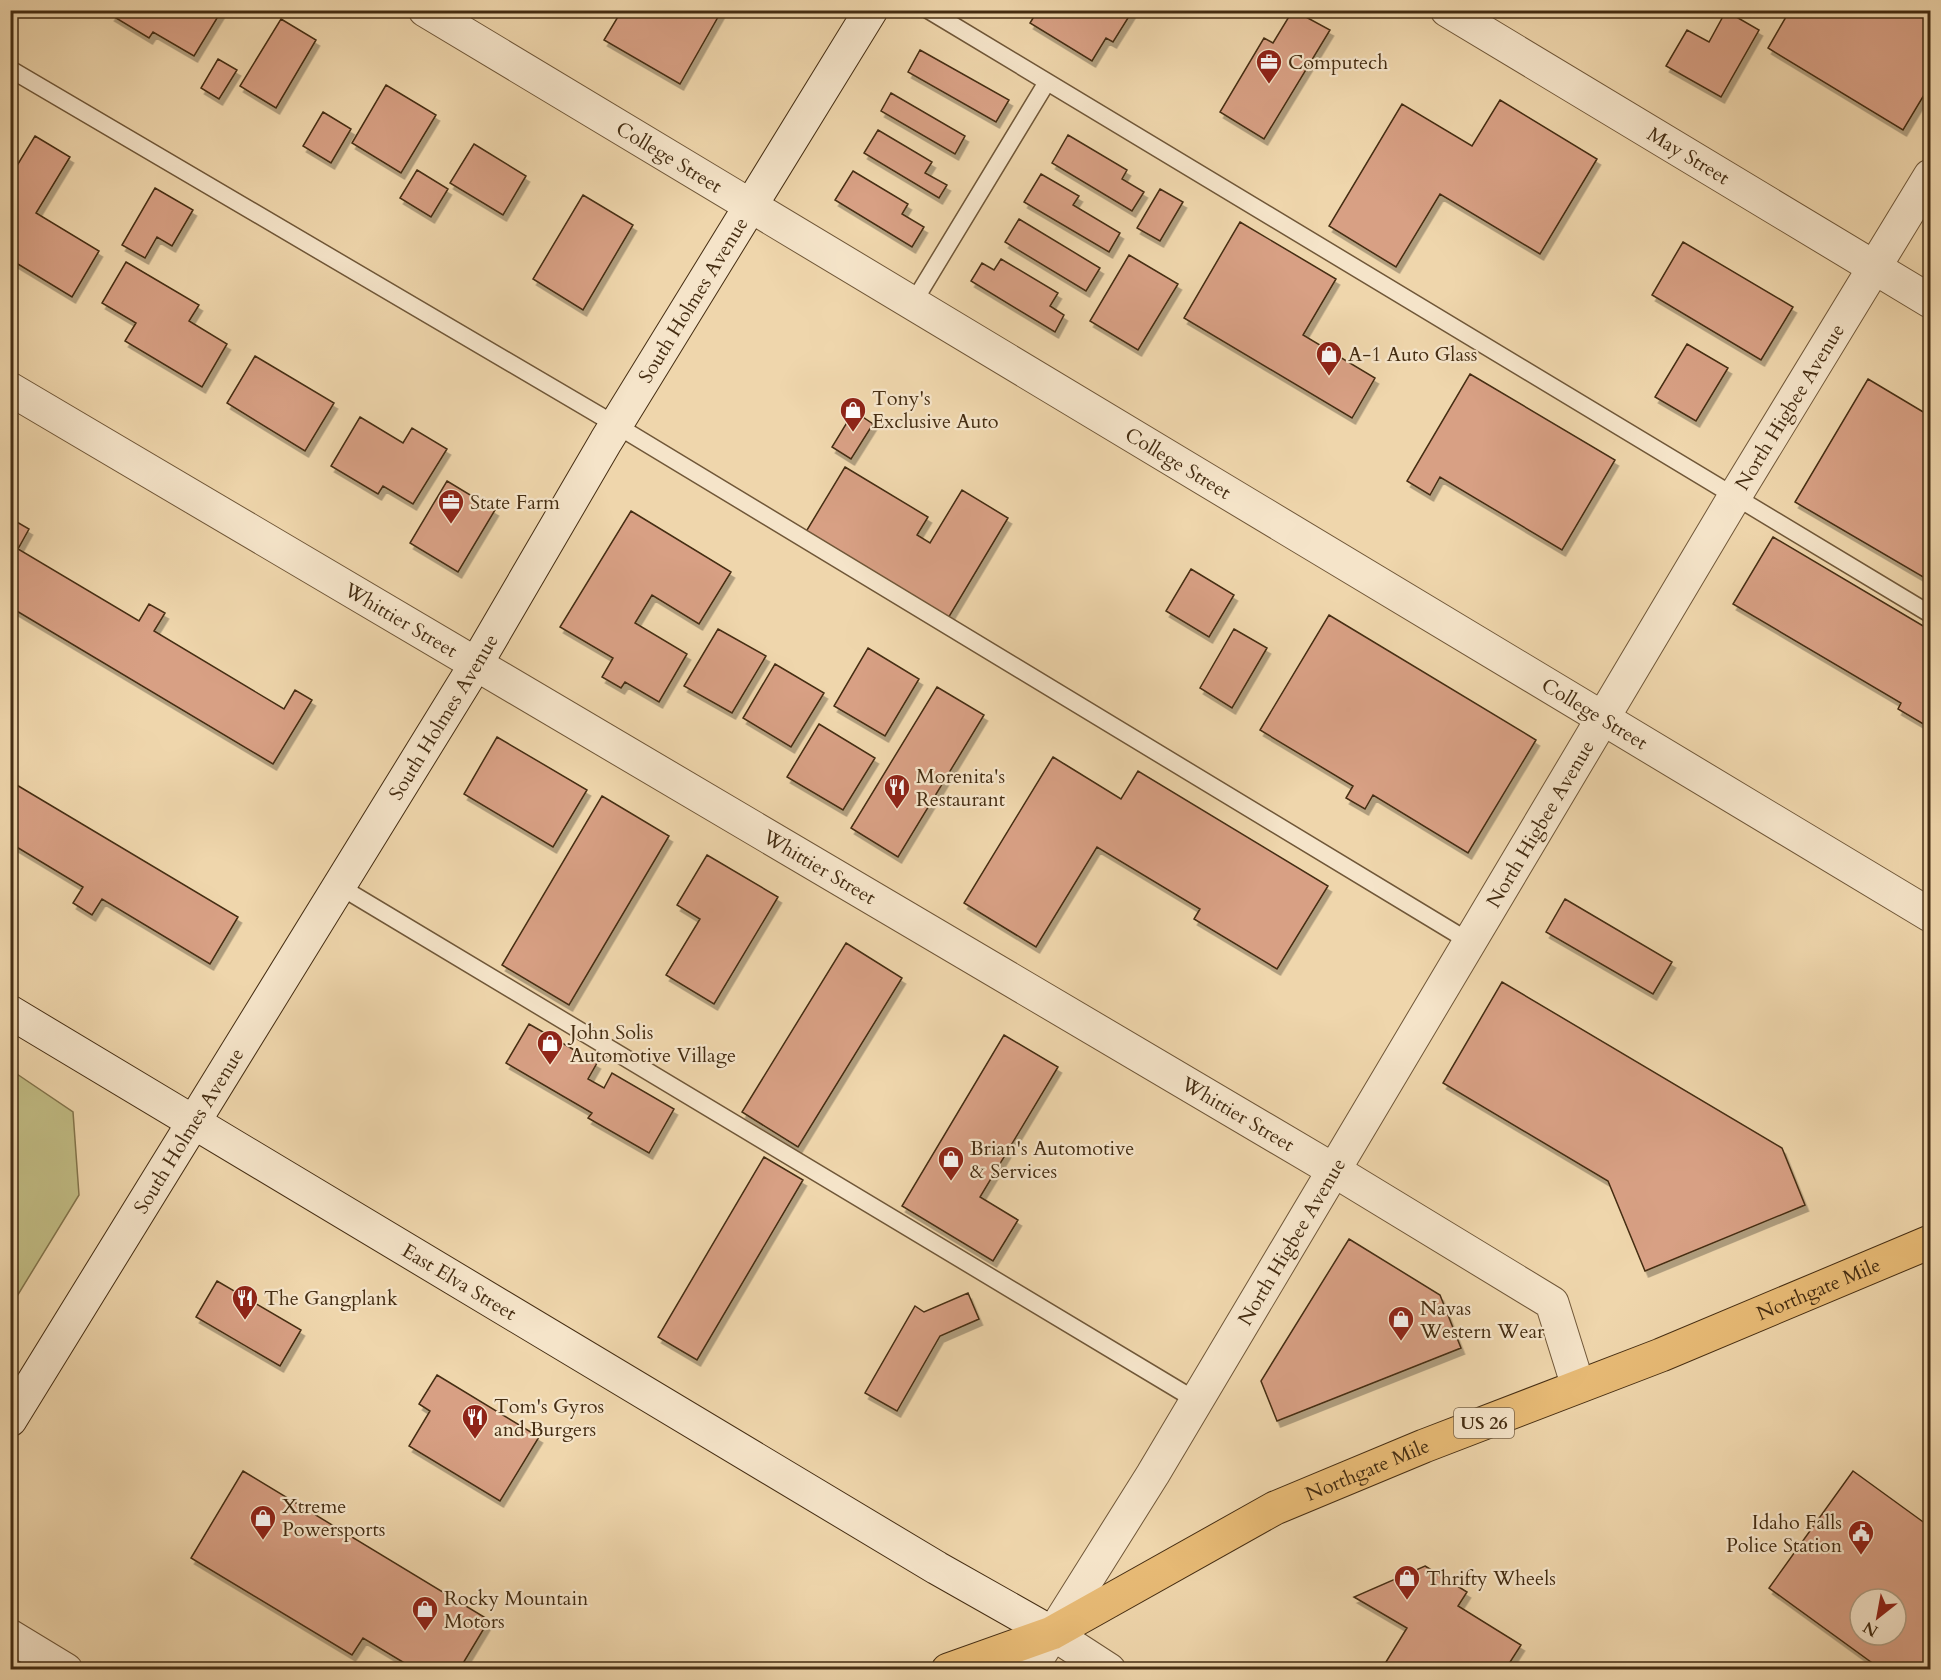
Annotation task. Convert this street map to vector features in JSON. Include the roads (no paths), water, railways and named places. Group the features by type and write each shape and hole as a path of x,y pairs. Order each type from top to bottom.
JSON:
{"highway":[{"name":"Northgate Mile","path":"1052,1633 1275,1508 1661,1355 1930,1242"},
{"name":"US 26","path":"948,1670 1052,1633"}],"street":[{"name":"College Street","path":"425,10 1930,915"},
{"name":"South Holmes Avenue","path":"10,1420 476,664 616,426 872,10"},
{"name":"May Street","path":"1447,10 1930,301"},
{"name":"North Higbee Avenue","path":"1030,1670 1197,1401 1736,496 1930,176"},
{"name":"Whittier Street","path":"10,389 1335,1171 1552,1303 1578,1386"},
{"name":"East Elva Street","path":"10,1012 907,1550 1052,1633 1109,1670"},
{"path":"10,1636 66,1670"}],"lane":[{"path":"928,10 1930,614"},
{"path":"10,69 616,426 1470,942"},
{"path":"913,303 1047,82"},
{"path":"339,886 1197,1401"}],"place":[{"name":"Computech","path":"1269,85"},
{"name":"A-1 Auto Glass","path":"1329,377"},
{"name":"Tony's Exclusive Auto","path":"853,433"},
{"name":"State Farm","path":"451,525"},
{"name":"Morenita's Restaurant","path":"897,810"},
{"name":"John Solis Automotive Village","path":"550,1066"},
{"name":"Brian's Automotive & Services","path":"951,1182"},
{"name":"The Gangplank","path":"245,1321"},
{"name":"Navas Western Wear","path":"1401,1342"},
{"name":"Tom's Gyros and Burgers","path":"475,1440"},
{"name":"Xtreme Powersports","path":"263,1541"},
{"name":"Idaho Falls Police Station","path":"1861,1556"},
{"name":"Thrifty Wheels","path":"1407,1601"},
{"name":"Rocky Mountain Motors","path":"425,1632"}]}
